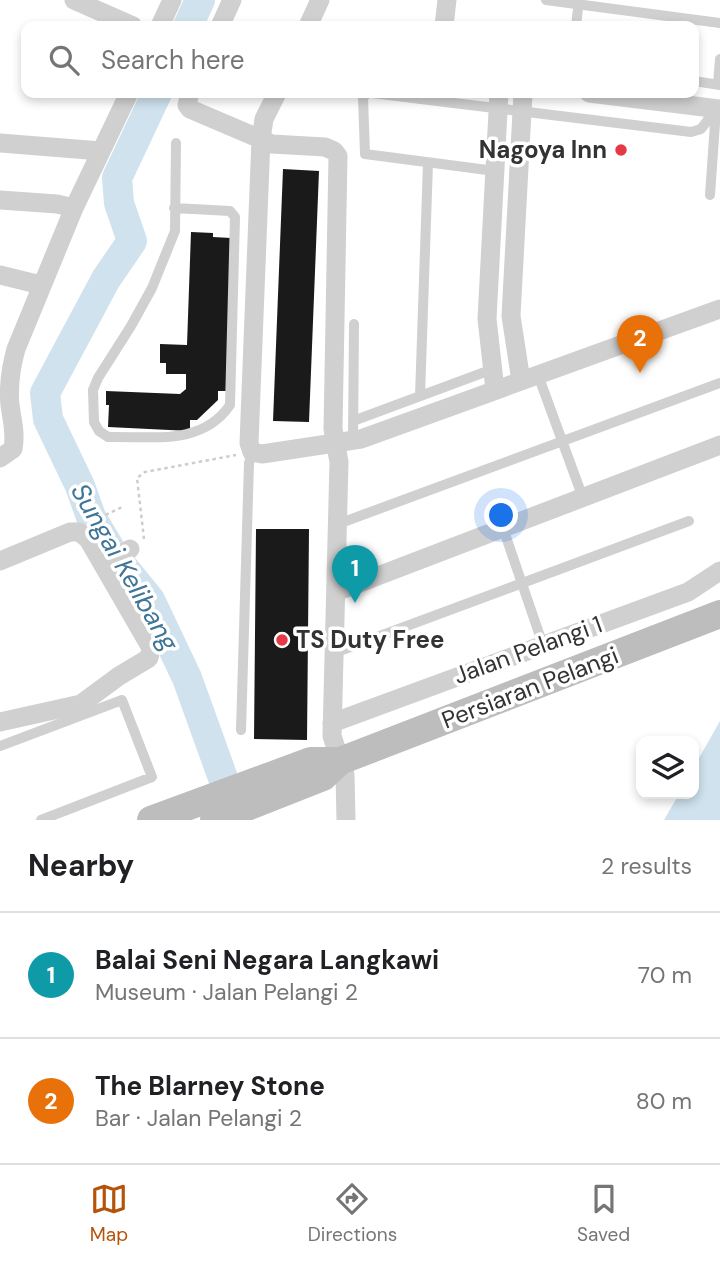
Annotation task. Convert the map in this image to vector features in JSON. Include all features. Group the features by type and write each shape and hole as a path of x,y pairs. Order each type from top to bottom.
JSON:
{"street":[{"path":"74,0 121,21"},
{"path":"162,21 172,0"},
{"path":"222,21 232,0"},
{"path":"310,21 320,0"},
{"path":"445,21 447,0"},
{"path":"0,458 13,449 16,436 10,402 10,373 16,349 74,208 127,98"},
{"path":"189,98 187,105 190,109 261,139 279,145 330,148 338,156 333,429 344,442"},
{"path":"274,98 264,119 261,139 240,405 252,452 262,454 344,442 720,309"},
{"path":"629,98 718,109"},
{"path":"495,390 487,319 499,101"},
{"path":"523,103 511,316 530,378"},
{"path":"0,143 101,151"},
{"path":"0,200 74,208"},
{"path":"0,275 41,285"},
{"path":"344,442 339,462 332,723 333,744 346,782 345,820"},
{"path":"336,592 720,445"},
{"path":"0,561 70,532 79,532 88,539 151,648 149,658 81,704 0,722"},
{"path":"104,566 130,549"},
{"name":"Jalan Pelangi 1","path":"332,723 688,592 720,571"},
{"name":"Persiaran Pelangi","path":"340,761 720,614"},
{"path":"151,820 311,761 340,761"},
{"path":"214,820 323,777 340,761"}],"lane":[{"path":"546,0 578,2 720,23"},
{"path":"576,21 578,2"},
{"path":"699,82 719,85 720,59"},
{"path":"363,98 365,154 495,171"},
{"path":"451,98 523,103 691,132 701,129 718,109"},
{"path":"710,195 718,109"},
{"path":"174,208 230,211 235,217 240,405 192,435 108,437 99,431 94,422 93,390 152,288 175,231 174,208 176,143"},
{"path":"420,396 428,163"},
{"path":"344,442 353,421 354,324"},
{"path":"353,421 493,369"},
{"path":"530,378 562,441 583,498"},
{"path":"338,524 720,383"},
{"path":"241,730 248,476 252,452"},
{"path":"334,653 689,521"},
{"path":"503,528 543,645"},
{"path":"0,746 122,700 152,778 41,820"}],"path":[{"path":"130,549 144,540 137,478 145,472 252,452"},
{"path":"84,526 122,507"}],"water":[{"path":"720,721 720,820 664,820 676,799 699,799 699,758"}],"building":[{"path":"283,169 319,171 309,422 273,421"},
{"path":"191,232 213,233 213,237 231,238 226,391 218,391 218,400 197,420 190,420 190,431 108,427 109,405 106,405 106,391 180,394 186,389 186,374 166,374 166,363 160,363 160,344 187,345"},
{"path":"256,529 309,529 307,740 254,739"}],"waterway":[{"name":"Sungai Kelibang","path":"190,21 200,0"},
{"name":"Sungai Kelibang","path":"155,98 117,178 119,203 132,241 106,279 45,393 48,419 80,486 91,517 115,557 150,600 187,678 223,778"}],"place":[{"name":"Nagoya Inn","path":"621,150"},
{"name":"The Blarney Stone","path":"640,373"},
{"name":"Balai Seni Negara Langkawi","path":"355,603"},
{"name":"TS Duty Free","path":"282,640"}]}
